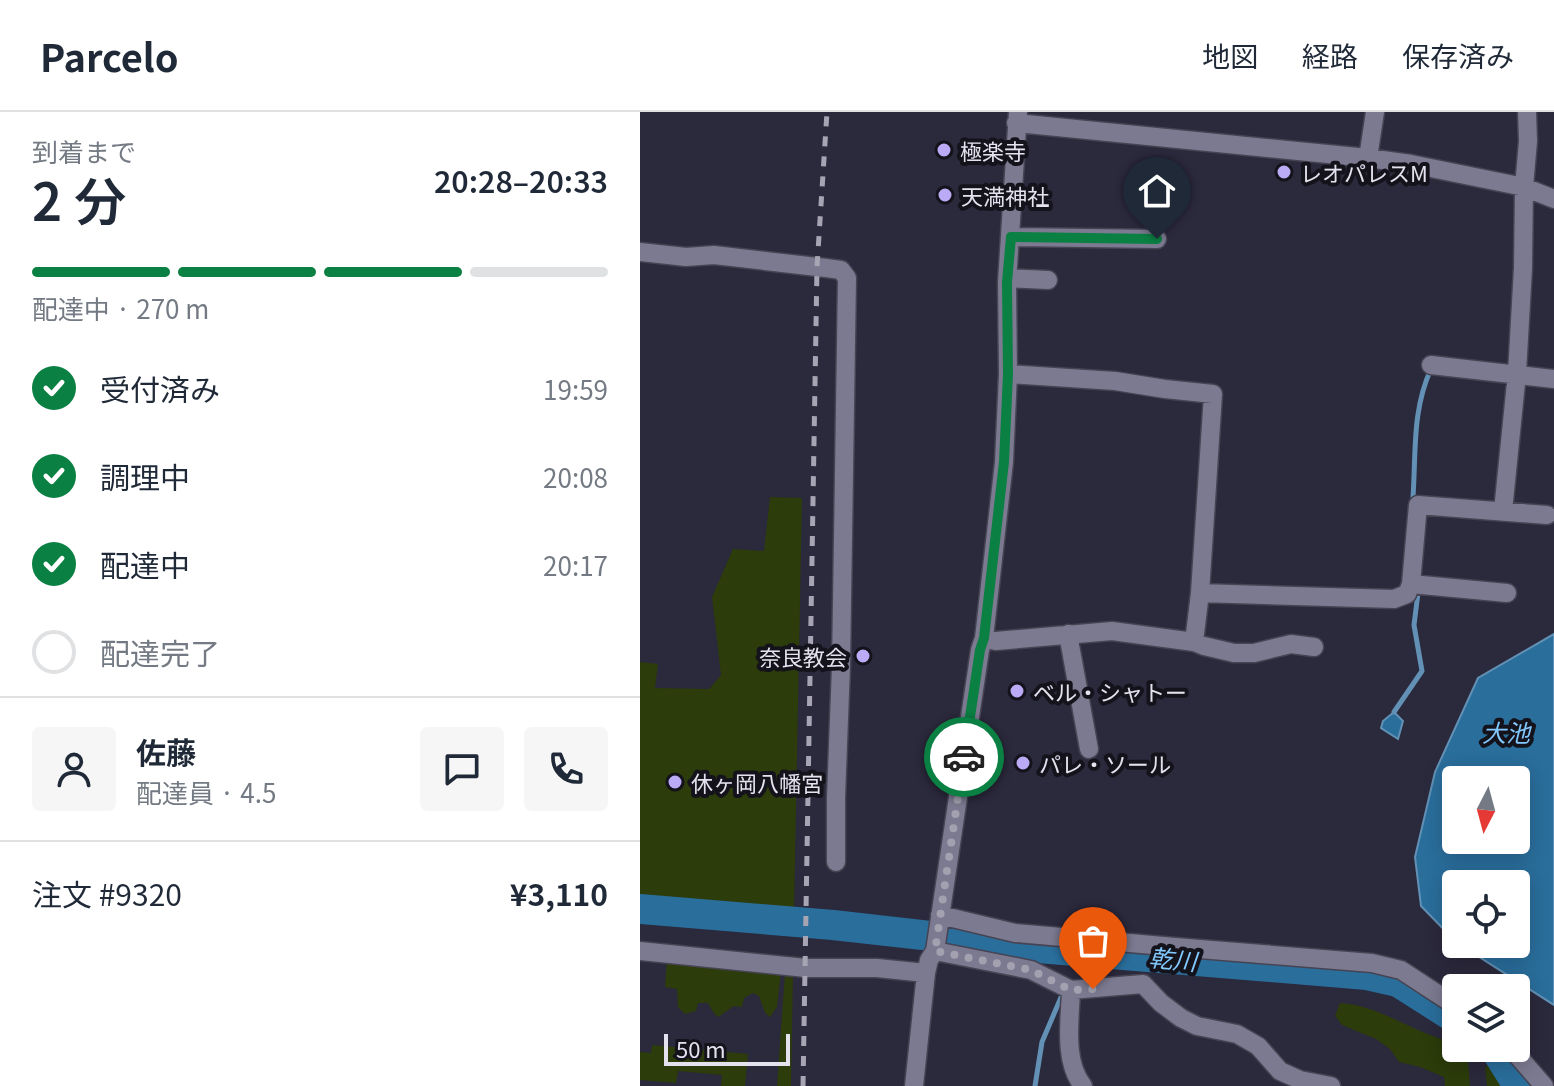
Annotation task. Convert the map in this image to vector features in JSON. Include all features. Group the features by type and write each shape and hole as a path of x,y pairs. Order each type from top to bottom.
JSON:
{"street":[{"path":"1368,158 1375,112"},
{"path":"1503,511 1517,373 1527,112"},
{"path":"914,1086 926,973 935,951 984,638 1004,467 1008,278 1017,118 1368,158 1524,187 1554,199"},
{"path":"1011,237 1157,239"},
{"path":"640,252 686,257 714,255 826,268 841,270 847,278 836,862"},
{"path":"1008,278 1048,280"},
{"path":"1431,365 1554,379"},
{"path":"1008,374 1115,381 1213,394 1194,642"},
{"path":"1200,593 1394,599 1407,594 1411,584 1418,505 1547,515"},
{"path":"1411,584 1507,593"},
{"path":"984,638 996,641 1112,631 1194,642 1234,653 1254,653 1291,644 1314,647"},
{"path":"1068,634 1089,749"},
{"path":"940,915 1015,933 1372,963 1401,970 1442,997"},
{"path":"640,951 806,968 877,968 926,973"},
{"path":"935,951 1031,970 1071,990 1143,984 1181,1018 1197,1026 1237,1034 1258,1046 1280,1071 1300,1080 1331,1086"},
{"path":"1071,990 1072,1064 1083,1086"},
{"path":"1523,1062 1544,1086"}],"green space":[{"path":"770,497 802,498 794,910 640,898 640,662 658,664 655,688 709,689 721,675 712,597 733,549 764,551"},
{"path":"667,958 781,972 777,1007 770,1017 765,1013 759,996 753,993 744,998 742,1007 734,1006 718,1017 708,1003 698,1003 696,1011 685,1014 678,1007 677,989 665,987"},
{"path":"785,972 793,973 791,1086 777,1086"},
{"path":"1340,1003 1351,1004 1442,1039 1442,1062 1468,1062 1470,1086 1445,1086 1444,1077 1399,1062 1390,1049 1376,1039 1342,1025 1335,1016"},
{"path":"652,1045 748,1054 745,1086 721,1086 722,1075 678,1071 676,1083 640,1080 640,1052 651,1053"},
{"path":"1489,1062 1499,1062 1515,1086 1487,1086 1485,1068"}],"water":[{"name":"大池","path":"1554,634 1554,1005 1530,990 1530,974 1506,974 1481,958 1530,958 1530,870 1442,870 1442,928 1421,906 1415,857 1435,772 1478,678"},
{"path":"1394,712 1403,721 1398,739 1381,728 1383,721"}],"waterway":[{"path":"1413,497 1418,416 1431,369"},
{"path":"1394,712 1422,671 1414,625 1418,593"},
{"name":"乾川","path":"640,909 833,925 1038,948 1367,975 1398,982 1442,1010"},
{"path":"1035,1086 1042,1042 1062,995"},
{"name":"乾川","path":"1503,1062 1518,1086"}],"railway":[{"path":"803,1086 817,267 827,112"}],"way so far":[{"path":"964,757 935,951 1031,970 1071,990 1093,989"}],"place":[{"name":"極楽寺","path":"944,150"},
{"name":"レオパレスM","path":"1284,172"},
{"name":"天満神社","path":"945,195"},
{"name":"奈良教会","path":"863,656"},
{"name":"ベル・シャトー","path":"1017,691"},
{"name":"パレ・ソール","path":"1023,763"},
{"name":"休ヶ岡八幡宮","path":"675,782"}],"route":[{"path":"964,757 984,638 1004,467 1008,374 1007,282 1011,237 1157,239"}]}
